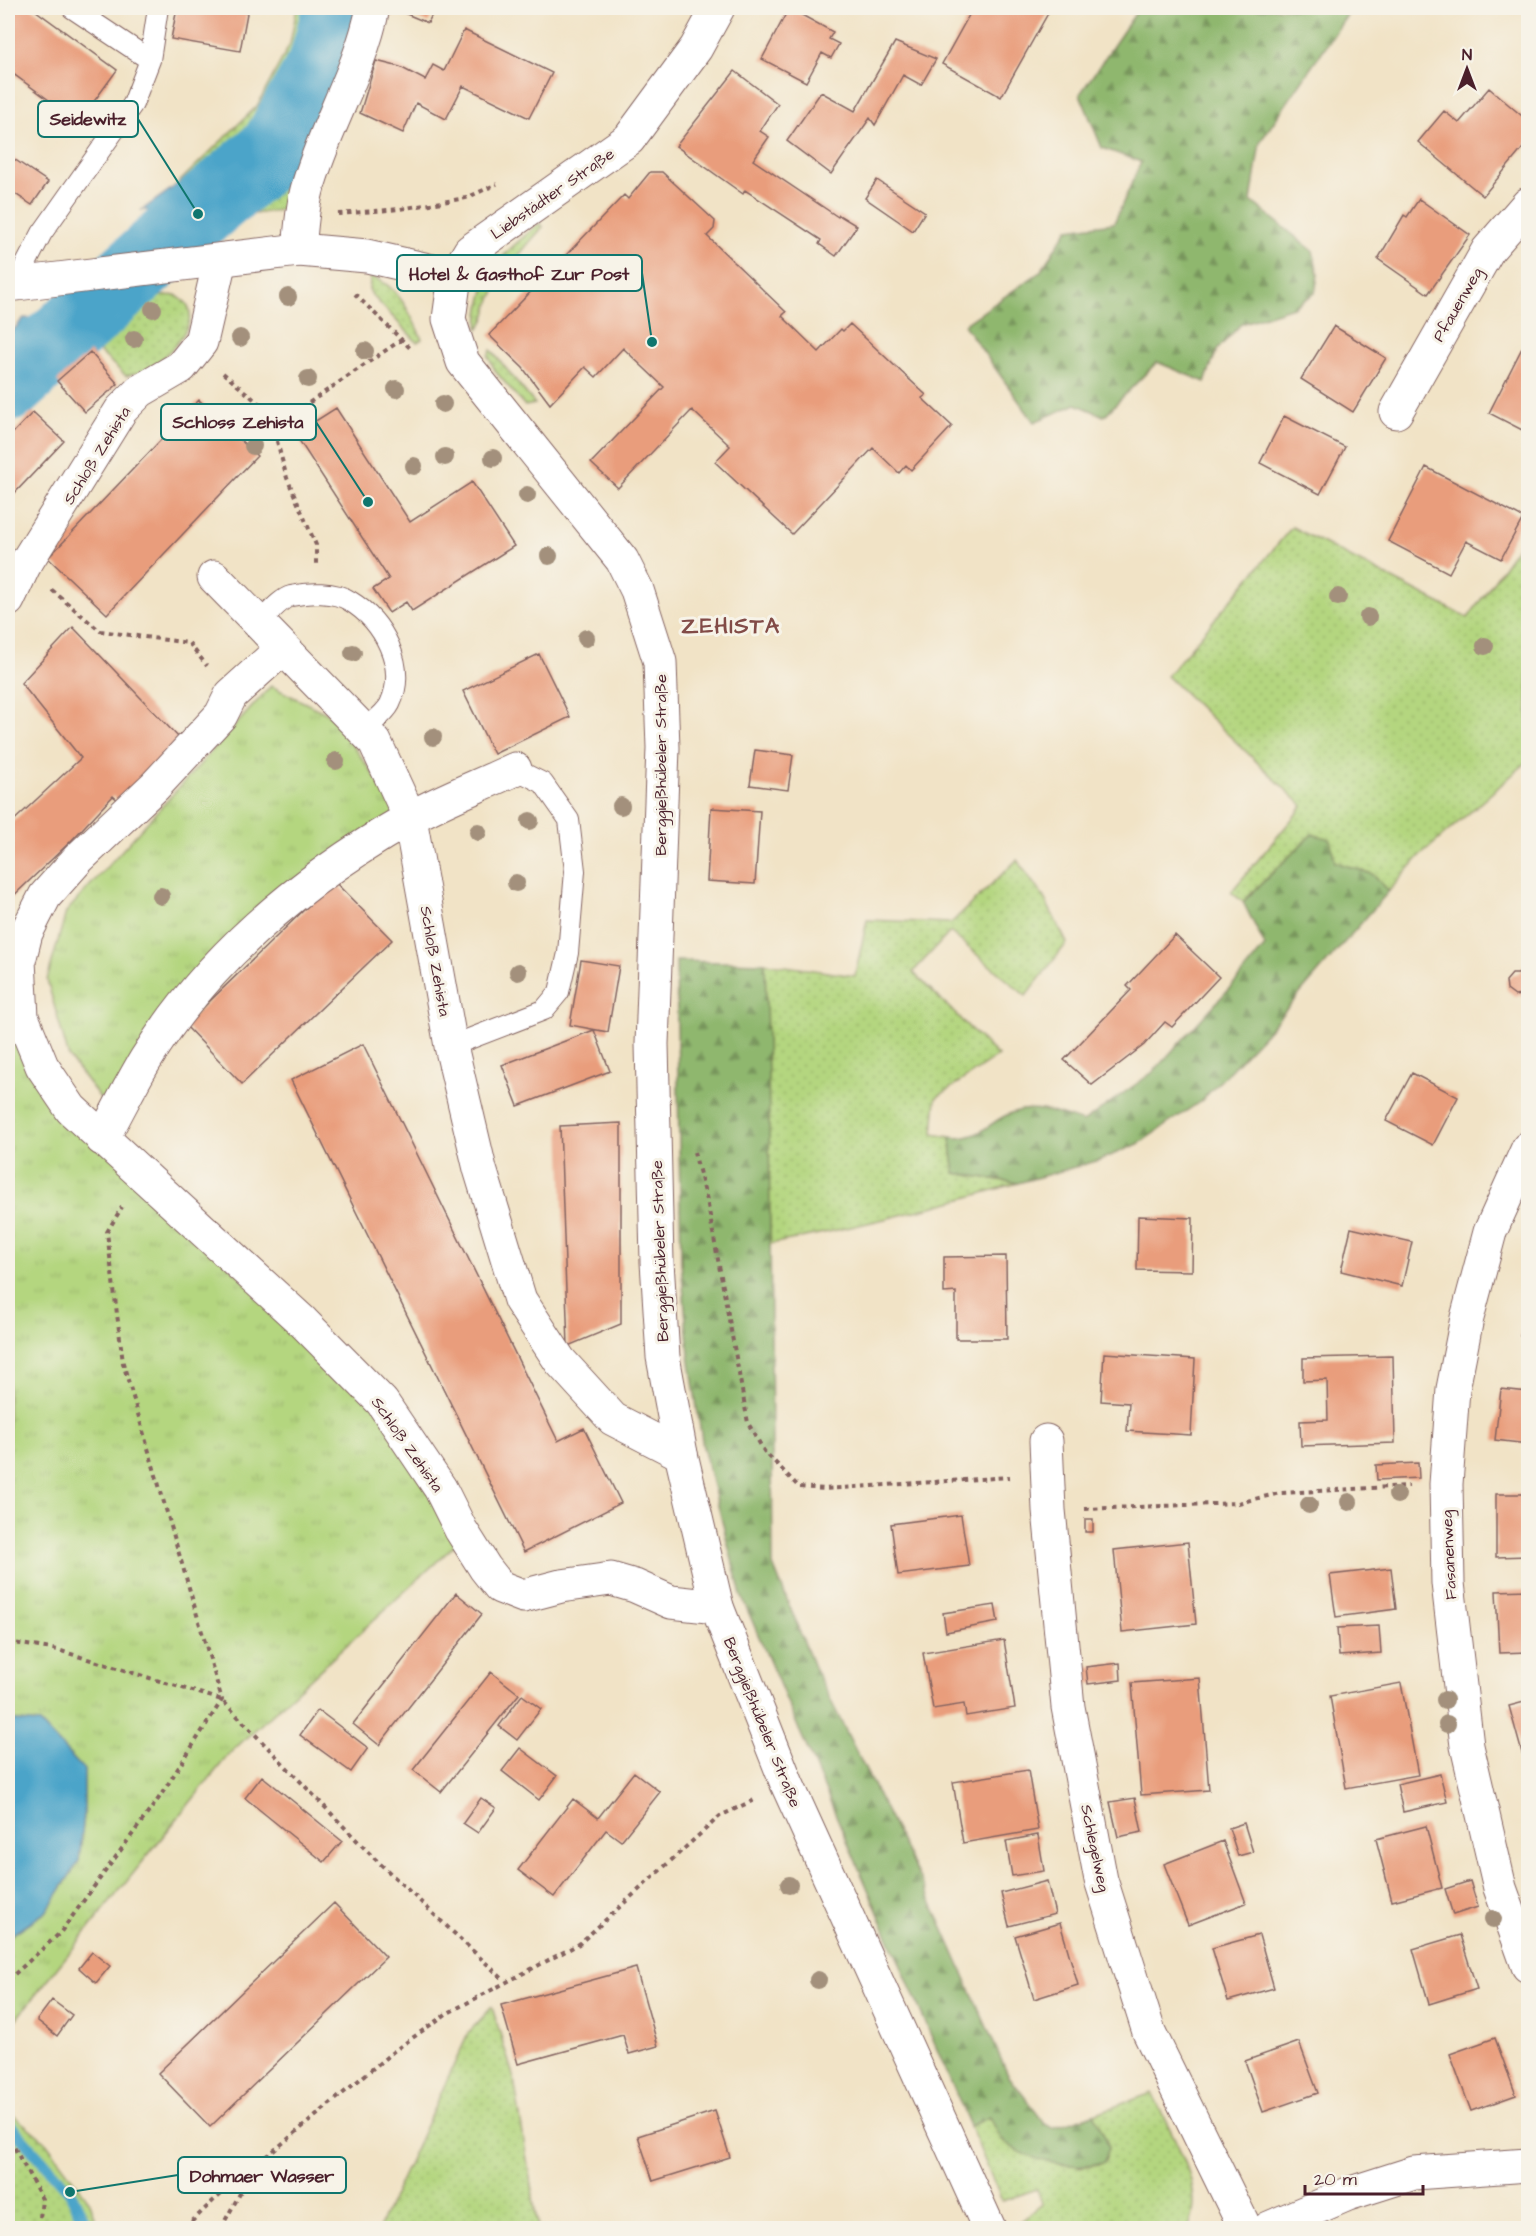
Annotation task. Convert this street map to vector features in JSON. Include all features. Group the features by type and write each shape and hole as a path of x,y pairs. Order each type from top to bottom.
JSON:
{"street":[{"path":"299,250 306,192 316,162 349,87 373,8"},
{"name":"Liebstädter Straße","path":"455,276 470,251 629,139 696,48 718,8"},
{"name":"Pfauenweg","path":"1396,412 1488,250 1528,204"},
{"path":"12,284 299,250 367,256 455,276"},
{"name":"Schloß Zehista","path":"8,600 24,566 121,410 140,391 182,367 201,342 220,260"},
{"name":"Berggießhübeler Straße","path":"455,276 449,319 464,362 622,561 637,590 660,662 663,748 652,1044 657,1262 663,1357 681,1454 717,1607 787,1784 989,2229"},
{"name":"Schloß Zehista","path":"214,577 375,742 410,818 451,1046 480,1169 520,1300 560,1360 614,1419 681,1454"},
{"name":"Schloß Zehista","path":"283,648 231,695 221,715 177,762 78,859 45,896 26,933 19,961 22,1017 42,1066 71,1109 303,1322 382,1402 440,1488 461,1530 500,1587 523,1596 561,1586 611,1580 635,1586 671,1602 717,1607"},
{"path":"102,1139 147,1058 222,961 283,904 339,861 410,818 515,770"},
{"name":"Fasanenweg","path":"1528,1148 1490,1232 1467,1318 1453,1389 1446,1484 1448,1583 1467,1746 1500,1888 1528,1966"},
{"name":"Schlegelweg","path":"1046,1441 1048,1495 1068,1707 1101,1880 1149,2032 1245,2229"},
{"path":"1269,2229 1348,2194 1414,2173 1528,2165"}],"lane":[{"path":"72,8 150,60"},
{"path":"12,284 42,233 133,104 150,60 158,8"},
{"path":"259,623 288,597 317,593 349,600 375,621 392,648 395,675 390,705 364,731"},
{"path":"451,1046 544,1010 559,992 566,962 575,871 569,820 543,783 515,770"}],"path":[{"path":"378,211 466,198 498,183"},
{"path":"354,293 410,348"},
{"path":"272,428 401,340"},
{"path":"194,352 242,387 269,412 287,478 316,545 317,593"},
{"path":"24,566 100,631 189,643 231,695"},
{"path":"692,1143 707,1200 748,1423 764,1451 799,1487 825,1489 1002,1476 1048,1495 1239,1503 1280,1493 1446,1484"},
{"path":"142,1176 108,1232 123,1363 222,1700 373,1857 505,1981"},
{"path":"8,1642 58,1650 222,1700"},
{"path":"8,1980 60,1932 159,1798 222,1700"},
{"path":"185,2229 213,2201 394,2051 446,2014 579,1944 720,1816 787,1784"},
{"path":"8,2142 13,2145 42,2199 39,2229"},
{"path":"221,2229 255,2167"}],"green space":[{"path":"297,8 327,8 315,60 259,135 220,174 174,187 257,106 290,44"},
{"path":"1139,8 1352,8 1260,142 1251,201 1313,251 1318,274 1315,293 1293,307 1241,324 1217,350 1205,382 1157,362 1104,416 1076,404 1034,422 964,325 1040,272 1068,229 1114,223 1141,162 1102,148 1080,94"},
{"path":"312,140 287,209 240,216 259,200"},
{"path":"540,223 543,227 504,276 491,299 484,321 478,329 483,293 495,267 503,256"},
{"path":"371,277 381,281 397,294 422,339 417,342 372,295 369,289"},
{"path":"176,295 187,304 190,313 189,322 178,342 169,352 144,371 126,376 92,345 146,297"},
{"path":"491,350 535,404 525,406 496,372 488,356"},
{"path":"1292,527 1468,618 1528,532 1528,761 1420,856 1389,891 1372,874 1335,862 1312,834 1243,902 1231,892 1303,806 1167,676"},
{"path":"271,686 332,716 403,816 307,879 112,1113 69,1058 47,980 66,912"},
{"path":"1312,834 1330,839 1335,862 1372,874 1389,891 1264,1035 1201,1101 1138,1144 1100,1160 1018,1183 955,1173 950,1137 969,1136 1014,1112 1031,1109 1049,1111 1083,1122 1153,1072 1265,946 1243,902"},
{"path":"1017,860 1044,898 1067,943 1026,996 950,932 913,972 998,1056 936,1098 933,1134 950,1137 955,1173 1018,1183 895,1216 770,1244 765,963 855,976 867,920 951,923"},
{"path":"676,961 765,963 769,1113 773,1565 814,1667 931,1901 1008,2075 1045,2124 1052,2128 1094,2114 1109,2147 1104,2163 1065,2165 1039,2160 1005,2142 998,2134 990,2117 970,2126 741,1595 703,1447 689,1355 681,1262"},
{"path":"8,1030 31,1076 377,1408 459,1541 230,1753 8,2029 8,1937 46,1912 79,1861 84,1815 84,1770 40,1723 8,1720"},
{"path":"492,2007 514,2079 538,2228 379,2228 469,2032"},
{"path":"1152,2093 1176,2142 1190,2178 1194,2196 1193,2213 1188,2228 1013,2228 1042,2204 1037,2189 1002,2201 970,2126 990,2117 1003,2141 1081,2167 1104,2163 1109,2147 1094,2114"},
{"path":"8,2111 45,2141 90,2202 99,2228 8,2228"}],"water":[{"path":"327,8 349,8 333,80 321,107 299,142 272,174 229,217 142,210 174,187 220,174 259,135 315,60"},
{"path":"24,318 107,325 8,408 8,336"},
{"path":"8,1720 40,1723 84,1770 84,1815 79,1861 46,1912 8,1937"}],"building":[{"path":"8,8 32,8 117,70 79,122 8,70"},
{"path":"177,8 248,8 240,51 171,39"},
{"path":"398,8 435,8 428,23 397,10"},
{"path":"789,8 833,32 829,39 839,44 831,58 822,53 806,82 762,59"},
{"path":"973,8 1051,8 1001,97 942,64"},
{"path":"464,30 552,73 529,118 463,86 446,119 416,103 403,133 360,113 376,61 400,67 425,80 433,65 444,71"},
{"path":"895,42 936,59 921,85 903,75 875,125 870,118 831,174 787,141 821,92 855,111"},
{"path":"735,71 778,104 760,131 769,137 753,160 838,217 839,215 857,226 836,256 819,244 821,240 745,190 743,194 676,146"},
{"path":"1489,88 1528,121 1528,142 1483,196 1418,142 1444,111 1459,123"},
{"path":"8,155 48,182 32,205 8,189"},
{"path":"650,172 662,172 715,221 714,229 707,236 786,312 782,316 819,352 841,329 843,331 850,324 926,395 922,398 952,426 911,470 906,465 899,473 873,448 792,534 715,462 730,446 692,410 618,488 591,463 664,387 623,348 596,377 585,367 550,404 523,368 489,335 624,195 628,199"},
{"path":"877,180 925,212 913,231 865,198"},
{"path":"1419,199 1470,235 1428,294 1378,259 1404,215 1407,217"},
{"path":"1334,326 1386,358 1353,412 1301,379"},
{"path":"1523,346 1528,349 1528,433 1489,413"},
{"path":"90,352 118,384 85,412 57,381"},
{"path":"199,400 257,456 107,614 48,558"},
{"path":"336,408 410,522 472,482 514,546 412,611 406,602 389,613 373,589 389,579 295,434"},
{"path":"33,412 64,441 8,500 8,438"},
{"path":"1284,416 1345,447 1320,494 1260,463"},
{"path":"1426,467 1523,518 1501,559 1466,541 1449,573 1388,541"},
{"path":"73,627 181,740 120,802 113,796 70,842 8,901 8,826 81,758 21,683"},
{"path":"539,654 570,717 494,754 463,691"},
{"path":"755,750 793,755 788,790 750,785"},
{"path":"711,808 760,811 755,884 707,881"},
{"path":"334,881 392,940 242,1084 185,1025"},
{"path":"1175,935 1219,977 1172,1027 1165,1022 1144,1045 1092,1085 1064,1060 1131,990 1127,986"},
{"path":"581,960 619,966 608,1032 570,1025"},
{"path":"1528,960 1528,1001 1507,990 1506,981 1512,974 1518,974"},
{"path":"594,1030 610,1071 518,1106 502,1065"},
{"path":"363,1044 558,1441 584,1428 621,1503 524,1552 291,1080"},
{"path":"1412,1073 1458,1097 1433,1145 1386,1121"},
{"path":"621,1123 621,1324 568,1346 560,1126"},
{"path":"1138,1216 1193,1218 1192,1271 1137,1270"},
{"path":"1351,1228 1412,1242 1402,1286 1341,1271"},
{"path":"1006,1256 1007,1339 956,1339 956,1292 944,1293 944,1257"},
{"path":"1528,1312 1528,1339 1520,1336"},
{"path":"1104,1353 1195,1359 1191,1435 1127,1431 1129,1403 1101,1401"},
{"path":"1393,1356 1395,1443 1301,1446 1300,1421 1328,1420 1327,1380 1303,1381 1303,1358"},
{"path":"1501,1389 1528,1392 1528,1444 1495,1440"},
{"path":"1418,1463 1419,1478 1377,1480 1376,1465"},
{"path":"1496,1494 1528,1494 1528,1556 1496,1557"},
{"path":"961,1515 969,1566 898,1575 891,1524"},
{"path":"1085,1519 1093,1519 1093,1532 1085,1532"},
{"path":"1188,1542 1196,1624 1122,1632 1114,1550"},
{"path":"1391,1568 1396,1609 1336,1617 1330,1575"},
{"path":"1528,1590 1528,1652 1499,1653 1496,1591"},
{"path":"456,1593 482,1614 379,1745 353,1724"},
{"path":"995,1605 998,1622 946,1632 943,1613"},
{"path":"1379,1626 1381,1653 1339,1656 1337,1628"},
{"path":"1004,1640 1015,1708 966,1716 964,1704 933,1709 923,1653"},
{"path":"1120,1663 1121,1680 1088,1684 1086,1667"},
{"path":"491,1672 519,1694 441,1792 413,1770"},
{"path":"1200,1678 1209,1790 1141,1795 1132,1683"},
{"path":"1401,1683 1418,1775 1346,1788 1330,1696"},
{"path":"522,1695 541,1709 517,1740 499,1726"},
{"path":"1528,1701 1528,1752 1522,1753 1509,1706"},
{"path":"318,1710 368,1748 351,1772 300,1735"},
{"path":"520,1748 557,1776 539,1800 502,1771"},
{"path":"1028,1770 1038,1830 963,1843 953,1782"},
{"path":"634,1772 660,1792 621,1841 606,1830 554,1897 518,1870 573,1799 598,1818"},
{"path":"1440,1774 1447,1802 1403,1812 1397,1784"},
{"path":"262,1776 342,1841 324,1862 245,1798"},
{"path":"481,1798 496,1808 478,1833 463,1823"},
{"path":"1135,1798 1142,1832 1118,1837 1110,1802"},
{"path":"1244,1823 1253,1852 1238,1856 1229,1828"},
{"path":"1426,1826 1442,1888 1392,1901 1376,1839"},
{"path":"1038,1835 1044,1871 1012,1876 1006,1841"},
{"path":"1223,1841 1246,1903 1188,1925 1164,1864"},
{"path":"1047,1881 1055,1914 1009,1926 1001,1893"},
{"path":"1470,1881 1478,1907 1453,1915 1445,1889"},
{"path":"334,1903 386,1957 210,2127 158,2073"},
{"path":"1060,1923 1078,1985 1034,1999 1015,1936"},
{"path":"1259,1935 1274,1988 1228,2001 1212,1948"},
{"path":"1460,1935 1477,1989 1429,2004 1413,1949"},
{"path":"92,1952 110,1966 96,1983 79,1968"},
{"path":"636,1968 658,2046 629,2054 623,2035 518,2064 501,2005"},
{"path":"52,2000 72,2015 57,2036 37,2020"},
{"path":"1495,2038 1516,2095 1471,2111 1450,2054"},
{"path":"1299,2042 1318,2093 1263,2112 1245,2061"},
{"path":"715,2111 730,2157 653,2181 638,2136"}],"waterway":[{"path":"8,386 198,214 275,149 324,64 339,8"},
{"path":"8,2123 70,2192 88,2228"}],"place":[{"name":"Seidewitz","path":"198,214"},
{"name":"Hotel & Gasthof Zur Post","path":"652,342"},
{"name":"Schloss Zehista","path":"368,502"},
{"name":"Dohmaer Wasser","path":"70,2192"}],"district":[{"name":"ZEHISTA","path":"731,625"}]}
